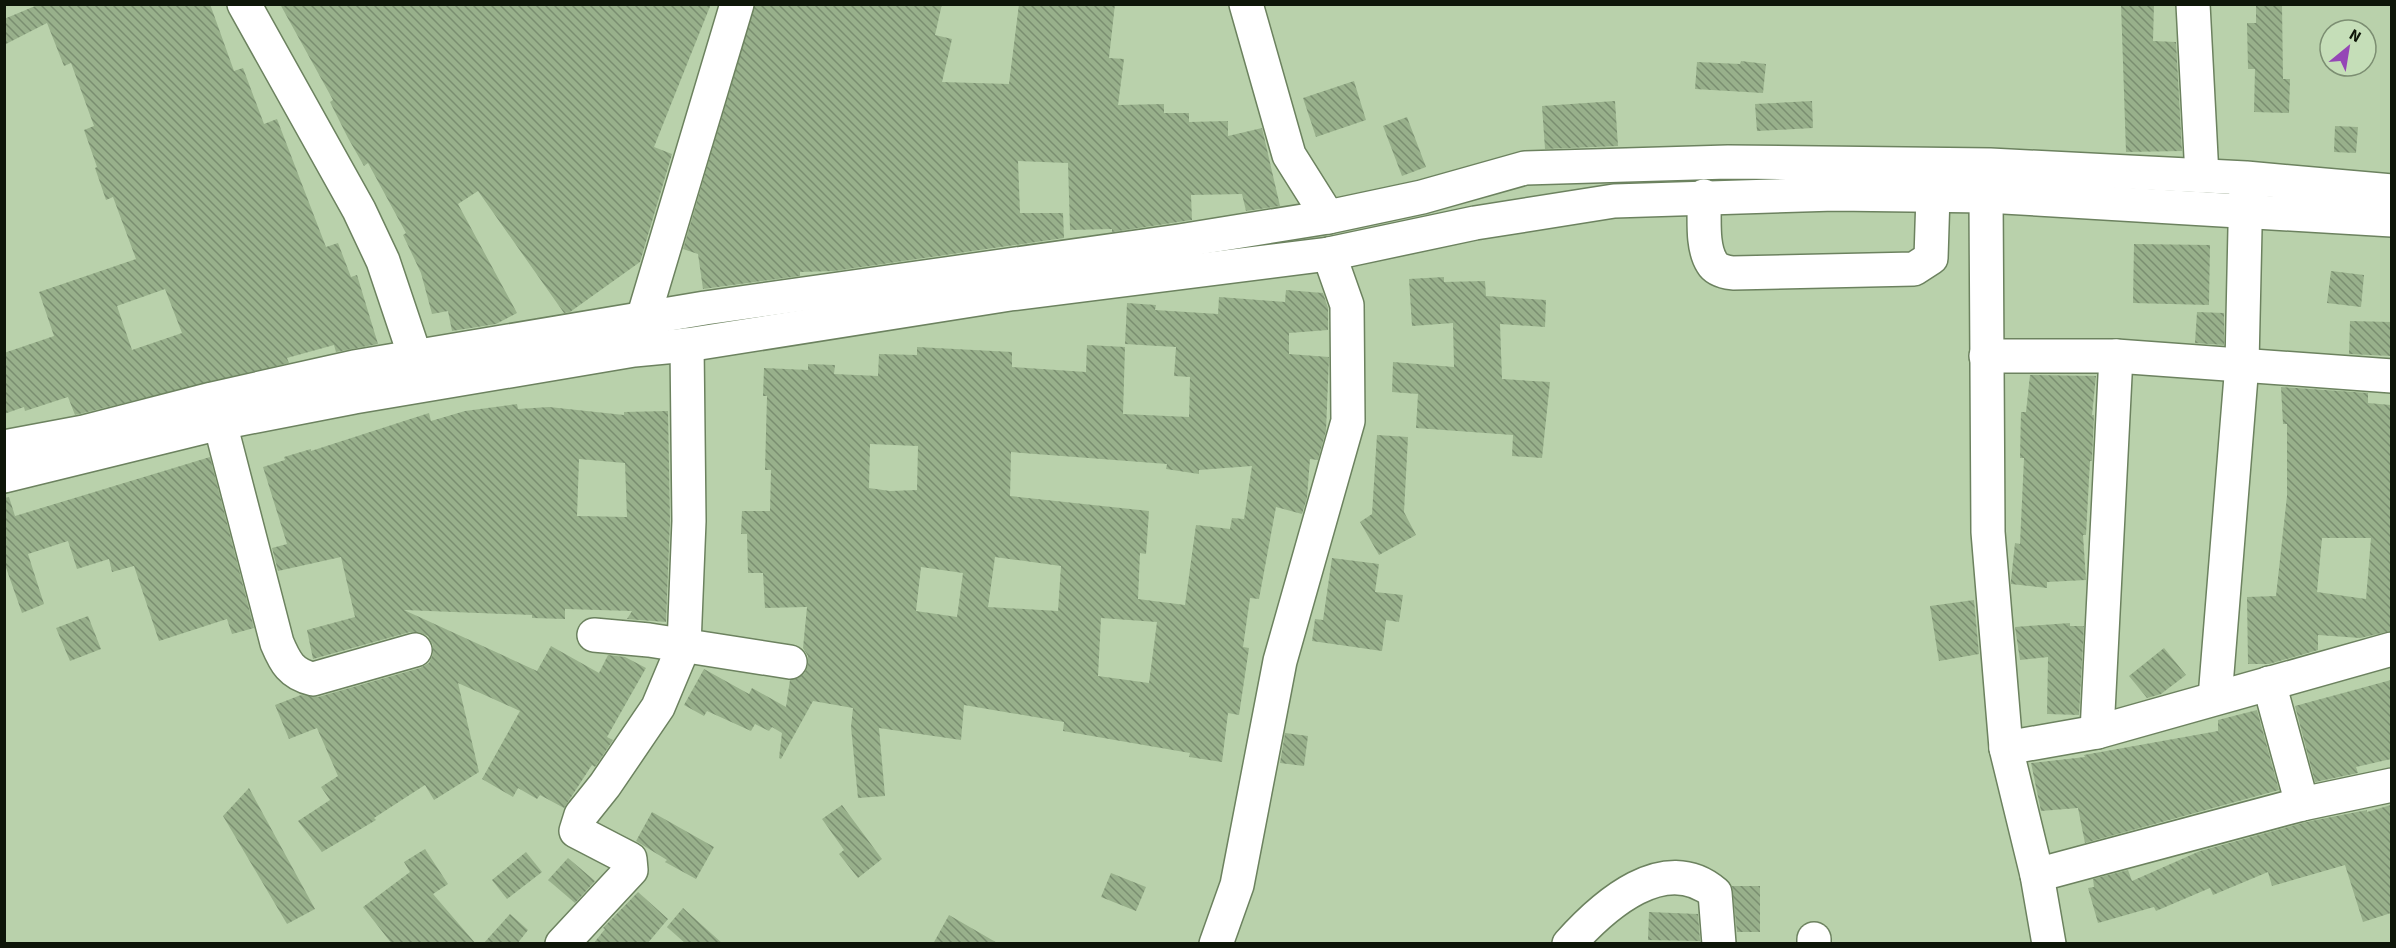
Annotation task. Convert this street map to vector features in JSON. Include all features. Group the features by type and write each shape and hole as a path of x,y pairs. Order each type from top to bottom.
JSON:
{"street":[{"path":"244,4 359,210 383,261 419,370"},
{"path":"634,350 737,4"},
{"path":"1246,4 1289,156 1328,217"},
{"path":"2193,4 2202,176"},
{"path":"1728,162 1706,246 1712,264 1720,270 1733,273 1914,269 1931,258 1933,195"},
{"path":"4,476 220,423 419,370 643,318 1179,241 1328,217 1422,197 1525,168 1728,162 1990,165 2246,178 2391,191"},
{"path":"2215,698 2242,364 2246,178"},
{"path":"4,447 84,432 212,399 354,367 419,370 687,345 1021,292 1329,254 1475,223 1614,201 1718,196 1986,196 2391,220"},
{"path":"1986,196 1988,532 2006,748 2037,874 2049,944"},
{"path":"1216,944 1238,885 1280,661 1348,422 1347,305 1329,254"},
{"path":"561,944 631,870 630,859 576,831 581,816 658,707 684,645 688,521 687,345"},
{"path":"1986,356 2116,357 2391,376"},
{"path":"2097,732 2116,357"},
{"path":"220,423 277,643 291,670 298,675 313,679 415,650"},
{"path":"594,635 684,645 790,662"},
{"path":"2006,748 2097,732 2391,649"},
{"path":"2269,684 2302,804"},
{"path":"2037,874 2302,804 2391,785"},
{"path":"1569,944 1594,916 1631,889 1681,877 1702,882 1715,893 1719,944"}],"building":[{"path":"40,4 210,4 234,71 243,68 264,124 277,119 326,247 338,243 351,277 357,275 378,344 336,352 334,345 287,358 289,363 75,415 68,397 25,411 24,407 4,414 4,353 54,336 39,292 136,259 113,197 106,200 95,168 97,167 84,130 94,126 71,63 64,66 47,23 4,45 4,19","holes":["165,289 182,333 132,350 117,306"]},
{"path":"280,4 711,4 654,147 672,154 640,262 570,312 564,313 478,191 458,204 517,313 496,324 452,331 448,311 432,314 421,273 403,235 406,233 368,163 364,166 348,138 330,102 333,100"},
{"path":"755,4 942,4 935,35 952,39 942,82 1009,84 1019,4 1115,4 1109,58 1124,59 1118,105 1164,104 1164,113 1189,113 1189,122 1228,121 1228,136 1262,128 1280,206 1246,211 1242,194 1191,195 1192,220 1112,232 1112,229 1070,230 1068,163 1018,161 1020,213 1063,213 1064,238 834,271 800,272 800,276 703,289 698,254 683,249"},
{"path":"2121,4 2154,4 2153,41 2176,42 2182,151 2126,152"},
{"path":"2256,4 2282,4 2283,79 2290,79 2289,113 2254,112 2255,69 2248,69 2247,23 2256,23"},
{"path":"1741,61 1766,64 1763,93 1695,89 1697,62 1740,64"},
{"path":"1354,81 1366,120 1316,137 1303,98"},
{"path":"1615,101 1618,146 1545,149 1542,106"},
{"path":"1812,101 1813,128 1757,131 1755,104"},
{"path":"1407,117 1426,167 1402,176 1383,126"},
{"path":"2335,126 2358,127 2356,153 2334,152"},
{"path":"2134,244 2210,245 2209,305 2133,303"},
{"path":"2331,271 2364,275 2361,307 2327,303"},
{"path":"1444,277 1444,282 1485,281 1486,296 1546,300 1545,327 1500,324 1502,379 1550,382 1542,458 1512,456 1513,435 1416,428 1418,394 1392,392 1393,362 1454,367 1453,323 1412,326 1409,279"},
{"path":"1286,290 1323,293 1328,308 1328,330 1289,333 1289,354 1329,357 1326,431 1318,460 1310,459 1307,498 1302,514 1276,507 1259,599 1250,598 1243,647 1249,648 1239,715 1228,713 1222,762 1189,757 1190,753 1063,731 1064,722 964,705 961,740 879,728 885,796 858,798 851,727 853,708 813,701 781,759 779,758 782,733 772,727 769,731 755,724 751,731 707,711 704,716 684,705 704,669 749,694 752,688 786,707 790,680 804,674 808,665 808,656 803,648 807,607 765,608 763,573 748,573 747,534 741,534 742,511 770,511 771,470 765,470 767,396 763,396 764,368 808,370 808,364 835,365 834,374 878,376 879,354 917,355 917,347 1012,352 1012,367 1086,372 1087,345 1125,347 1123,414 1189,417 1190,377 1174,376 1176,347 1125,344 1127,303 1156,305 1155,310 1218,314 1219,297 1285,302","holes":["870,444 918,446 917,490 890,491 869,488","1011,452 1167,464 1166,469 1199,474 1199,470 1252,466 1244,519 1232,518 1230,529 1196,525 1185,605 1138,599 1140,553 1146,554 1149,511 1010,496","995,557 1061,566 1058,611 988,607","921,567 963,573 957,617 916,611","1101,618 1157,622 1149,683 1098,676"]},
{"path":"2197,312 2224,313 2224,345 2195,343"},
{"path":"2350,321 2391,322 2391,356 2349,354"},
{"path":"2030,375 2096,376 2086,535 2083,535 2086,580 2047,582 2047,588 2011,584 2015,543 2020,544 2024,458 2020,458 2021,412 2026,412"},
{"path":"2281,387 2368,393 2368,403 2391,405 2391,631 2360,638 2318,635 2318,650 2269,664 2248,664 2247,597 2276,596 2287,496 2287,424 2283,424","holes":["2322,538 2371,538 2366,599 2317,592"]},
{"path":"517,404 518,409 549,407 624,415 624,412 668,411 670,521 666,622 627,619 632,611 565,609 565,619 532,618 532,615 404,610 537,671 551,646 599,673 608,655 625,657 646,668 607,737 613,740 595,767 592,765 564,808 540,795 537,799 518,788 513,797 482,779 520,711 458,683 479,772 434,800 425,785 374,818 376,820 322,852 298,821 330,800 321,787 338,776 317,728 289,739 275,705 301,695 318,697 420,668 429,663 433,654 433,645 428,636 419,632 410,632 313,659 307,630 355,617 341,557 278,571 272,548 287,544 263,467 285,460 284,457 311,449 311,451 429,413 431,421 465,411","holes":["579,459 625,463 627,517 577,516"]},
{"path":"1377,435 1408,437 1404,512 1416,535 1379,555 1360,522 1372,514"},
{"path":"210,457 254,628 232,634 227,619 159,641 134,566 112,572 109,559 77,569 68,541 28,554 44,604 22,613 4,562 4,498 9,497 15,516"},
{"path":"1332,558 1379,564 1375,592 1403,595 1399,622 1386,620 1382,651 1312,641 1315,619 1323,620"},
{"path":"1974,600 1979,654 1939,661 1930,606"},
{"path":"88,616 101,649 70,661 56,628"},
{"path":"2070,623 2070,626 2084,626 2079,715 2047,714 2048,657 2020,660 2015,627"},
{"path":"2164,648 2186,675 2161,694 2147,698 2129,676"},
{"path":"2391,680 2391,759 2356,767 2358,773 2315,782 2295,706"},
{"path":"2257,710 2279,790 2085,843 2078,808 2041,811 2031,763 2085,757 2084,755 2218,731 2218,720"},
{"path":"1285,733 1308,736 1304,766 1280,763"},
{"path":"249,788 315,909 287,924 223,816"},
{"path":"842,805 882,859 858,878 839,854 844,850 822,819"},
{"path":"2391,805 2391,913 2363,922 2345,865 2272,886 2268,872 2213,895 2210,888 2156,911 2154,907 2098,923 2088,888 2094,887 2093,879 2128,870 2132,881 2200,851 2306,822 2367,810 2367,812"},
{"path":"652,812 714,847 696,879 665,862 667,860 636,841"},
{"path":"425,849 448,884 433,894 476,944 392,944 363,907 410,872 404,862"},
{"path":"526,852 542,872 507,899 492,880"},
{"path":"568,858 595,881 575,903 548,880"},
{"path":"1111,873 1146,887 1136,911 1101,897"},
{"path":"1732,886 1760,886 1760,932 1737,932"},
{"path":"638,892 668,919 647,944 593,944 605,929 603,928"},
{"path":"683,908 723,944 686,944 667,927"},
{"path":"1649,912 1698,914 1700,941 1648,940"},
{"path":"510,914 528,930 517,944 483,944"},
{"path":"949,915 999,944 933,944"}]}
